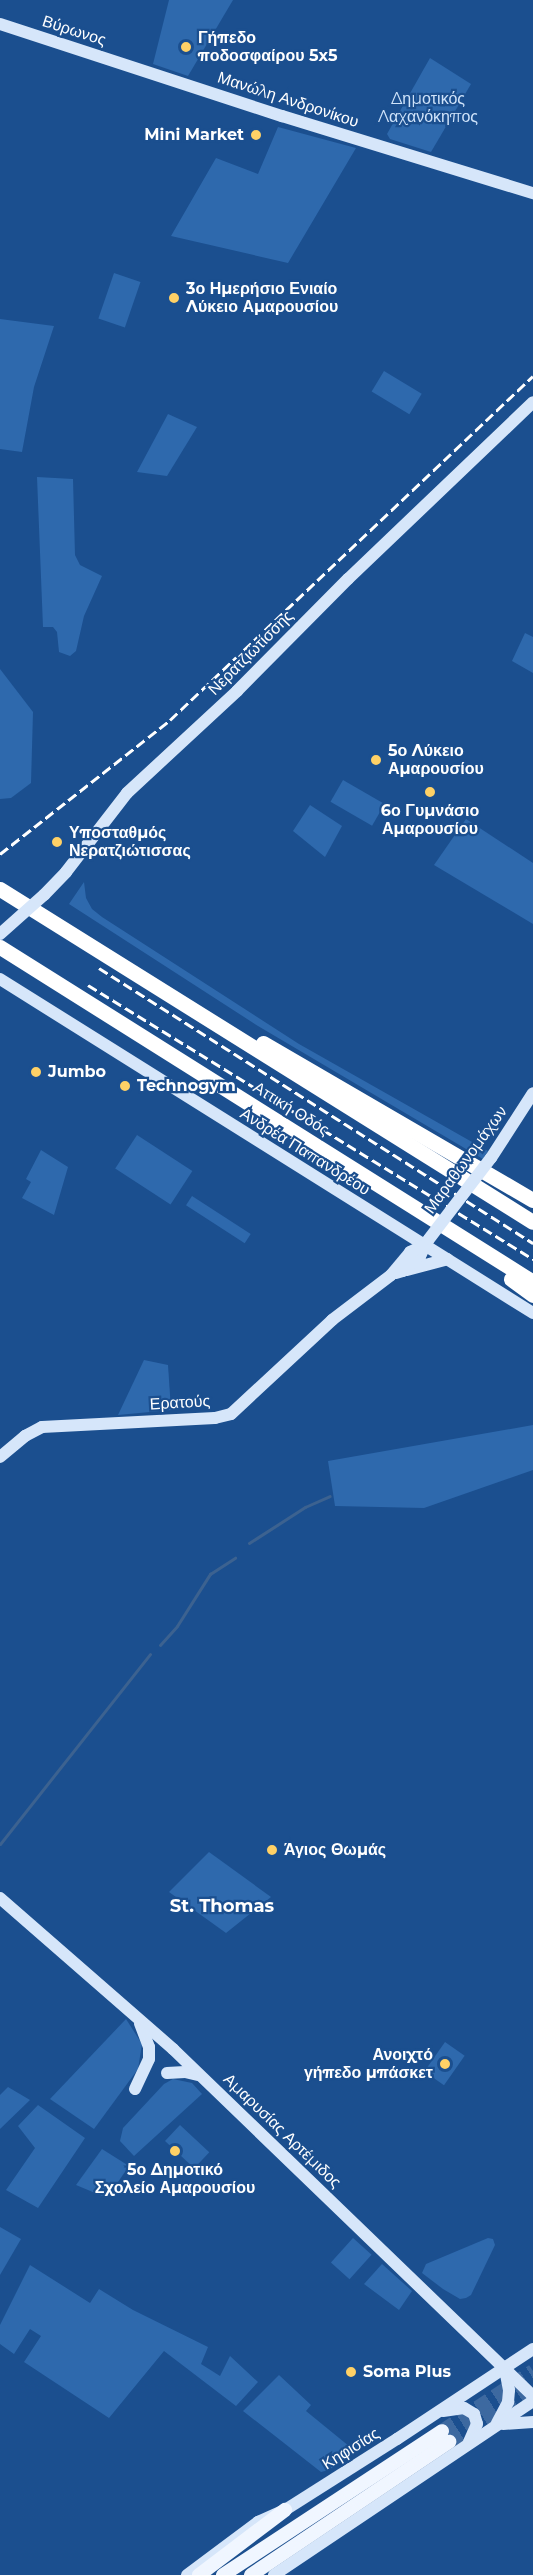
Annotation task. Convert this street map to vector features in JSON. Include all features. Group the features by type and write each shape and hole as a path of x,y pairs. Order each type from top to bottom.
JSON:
{"highway":[{"name":"Αττική Οδός","path":"0,889 533,1222"},
{"name":"Αττική Οδός","path":"0,947 533,1282"},
{"path":"195,1011 273,1048 533,1200"},
{"path":"458,1235 533,1295"}],"main road":[{"name":"Κηφισίας","path":"223,2575 446,2436 251,2575"},
{"path":"199,2575 285,2510"}],"street":[{"name":"Βύρωνος","path":"0,24 137,69"},
{"name":"Μανώλη Ανδρονίκου","path":"137,69 533,193"},
{"name":"Νερατζιωτίσσης","path":"0,934 66,872 126,792 237,691 348,579 533,402"},
{"name":"Ανδρέα Παπανδρέου","path":"0,979 398,1229 427,1242 448,1259 533,1313"},
{"name":"Μαραθωνομάχων","path":"427,1242 491,1158 533,1093"},
{"path":"398,1229 403,1248 399,1269 448,1259"},
{"name":"Ερατούς","path":"0,1457 25,1436 42,1427 215,1418 231,1414 332,1320 423,1253 427,1242"},
{"name":"Αμαρυσίας Αρτέμιδος","path":"0,1898 201,2076 533,2396"},
{"path":"135,2089 147,2065 149,2047 137,2018"},
{"path":"167,2073 184,2072 201,2076"},
{"name":"Κηφισίας","path":"187,2575 235,2537 258,2522 285,2510 533,2349"},
{"path":"496,2426 508,2402 509,2390 505,2368"},
{"path":"274,2575 533,2401"},
{"path":"437,2412 464,2408 474,2414 477,2424 465,2448"},
{"path":"496,2426 520,2421 533,2422"}],"green space":[{"path":"169,0 233,0 188,76 153,64"},
{"name":"Δημοτικός Λαχανόκηπος","path":"430,58 471,84 431,152 390,139 387,134"},
{"path":"278,127 356,148 288,263 171,236 216,158 258,174"},
{"path":"114,273 140,282 125,328 98,318"},
{"path":"0,319 54,326 34,387 22,452 0,449"},
{"path":"384,371 422,394 409,414 372,392"},
{"path":"168,414 197,427 167,476 137,472"},
{"path":"37,477 73,479 75,555 80,565 102,576 84,616 76,651 70,656 59,652 57,632 53,627 43,627"},
{"path":"525,633 533,637 533,673 512,661"},
{"path":"0,669 33,712 31,783 11,798 0,799"},
{"path":"343,780 385,804 372,826 330,802"},
{"path":"310,805 342,826 325,857 293,831"},
{"path":"466,819 533,863 533,924 434,865"},
{"path":"84,882 86,898 92,909 102,917 299,1044 488,1151 483,1159 258,1026 69,904"},
{"path":"137,1135 192,1171 171,1204 115,1169"},
{"path":"41,1150 68,1167 54,1215 22,1198 31,1182 26,1179"},
{"path":"192,1196 251,1234 245,1243 186,1205"},
{"path":"144,1360 168,1365 171,1410 118,1415"},
{"path":"533,1425 533,1470 424,1508 335,1506 328,1461"},
{"path":"209,1852 271,1897 226,1933 169,1892"},
{"path":"126,2019 142,2044 138,2069 94,2129 50,2099"},
{"name":"Ανοιχτό γήπεδο μπάσκετ","path":"445,2042 465,2056 444,2085 424,2071"},
{"path":"173,2079 192,2083 202,2094 134,2156 120,2141 123,2128 164,2084"},
{"path":"8,2087 30,2100 0,2129 0,2095"},
{"path":"38,2105 85,2138 38,2208 6,2190 35,2148 18,2126"},
{"path":"180,2125 209,2152 194,2168 165,2141"},
{"path":"102,2149 129,2166 107,2198 76,2185"},
{"path":"0,2227 21,2239 0,2275"},
{"path":"353,2238 372,2255 349,2279 331,2263"},
{"path":"488,2238 493,2239 495,2245 471,2295 466,2298 460,2299 422,2273 426,2264"},
{"path":"382,2264 412,2291 399,2310 364,2284"},
{"path":"30,2265 90,2303 99,2289 133,2310 208,2347 201,2364 220,2376 230,2356 258,2382 236,2406 164,2351 109,2418 24,2362 41,2336 30,2329 14,2354 0,2344 0,2325"},
{"path":"279,2375 311,2405 306,2411 355,2451 329,2470 321,2472 243,2411"}],"waterway":[{"path":"249,1543 305,1507 330,1496"},
{"path":"160,1645 177,1626 210,1574 235,1558"},
{"path":"0,1844 150,1654"}],"tunnel":[{"path":"442,2431 533,2371"},
{"path":"449,2442 533,2387"}],"railway":[{"path":"0,854 170,720 533,376"},
{"path":"99,968 533,1243"},
{"path":"88,985 533,1259"}],"place":[{"name":"Γήπεδο ποδοσφαίρου 5x5","path":"186,47"},
{"name":"Mini Market","path":"256,135"},
{"name":"3ο Ημερήσιο Ενιαίο Λύκειο Αμαρουσίου","path":"174,298"},
{"name":"5ο Λύκειο Αμαρουσίου","path":"376,760"},
{"name":"6ο Γυμνάσιο Αμαρουσίου","path":"430,792"},
{"name":"Υποσταθμός Νερατζιώτισσας","path":"57,842"},
{"name":"Jumbo","path":"36,1072"},
{"name":"Technogym","path":"125,1086"},
{"name":"Άγιος Θωμάς","path":"272,1850"},
{"name":"Ανοιχτό γήπεδο μπάσκετ","path":"445,2064"},
{"name":"5ο Δημοτικό Σχολείο Αμαρουσίου","path":"175,2151"},
{"name":"Soma Plus","path":"351,2372"}],"district":[{"name":"St. Thomas","path":"222,1906"}]}
